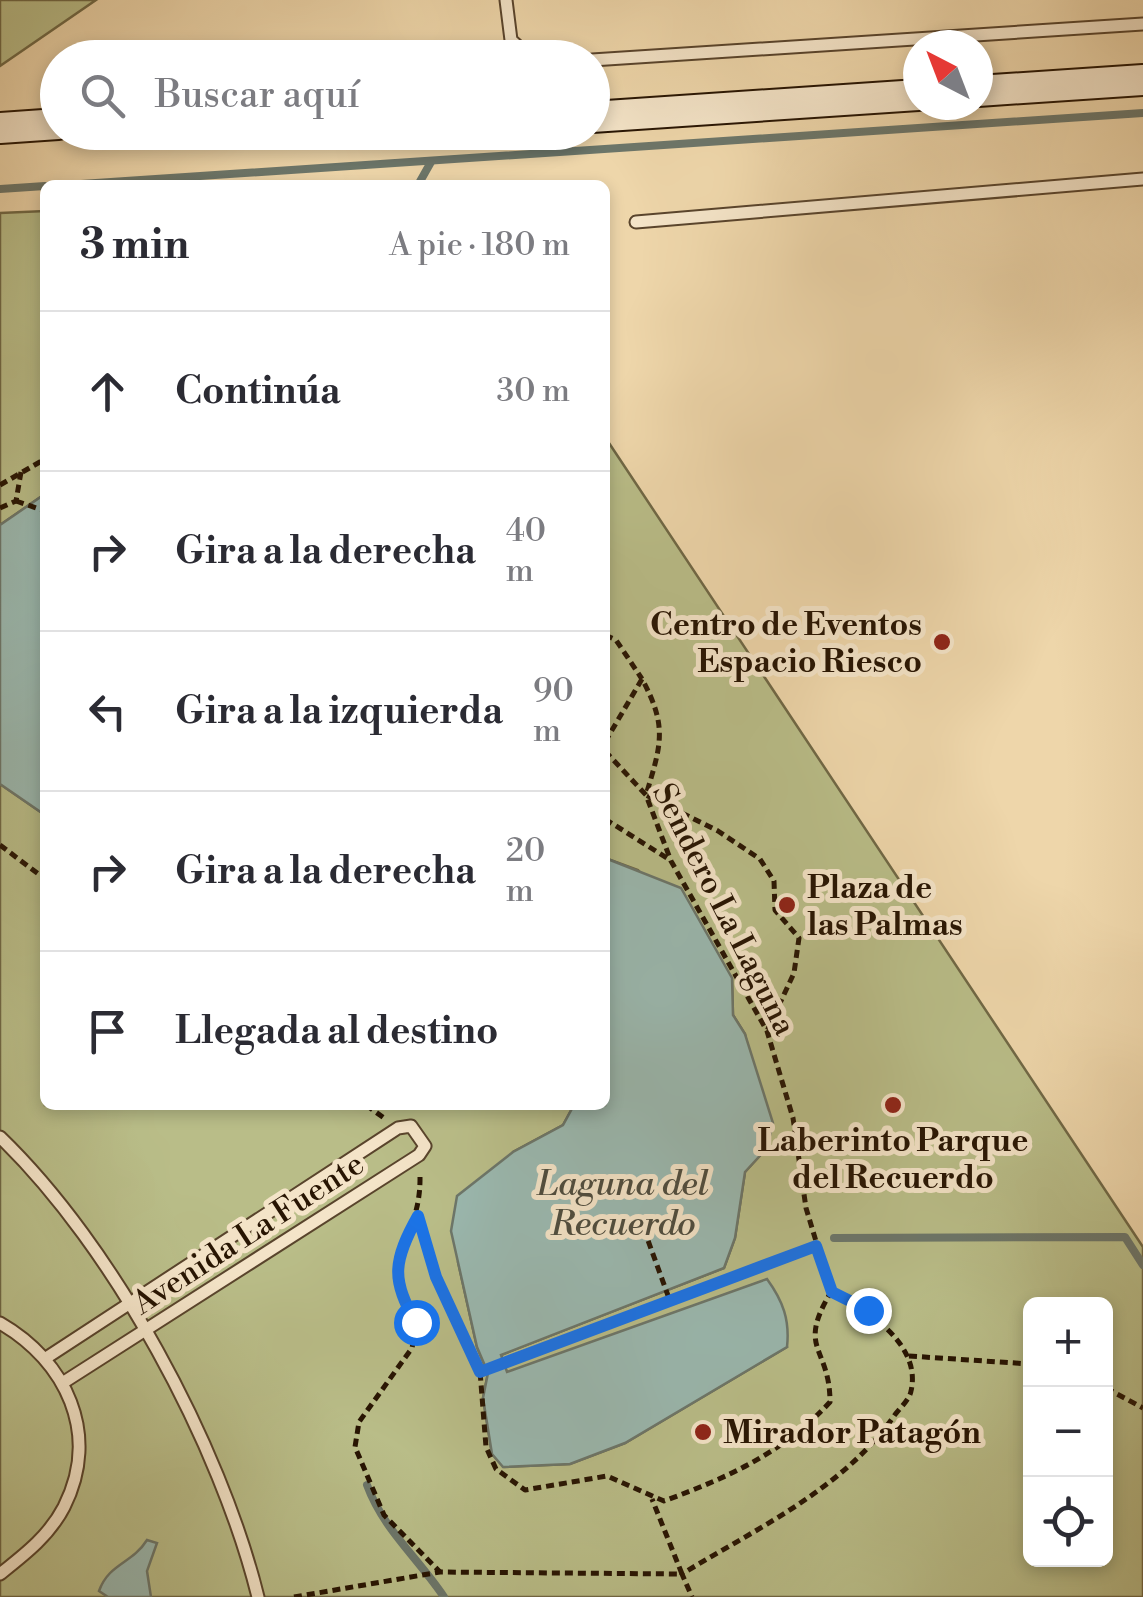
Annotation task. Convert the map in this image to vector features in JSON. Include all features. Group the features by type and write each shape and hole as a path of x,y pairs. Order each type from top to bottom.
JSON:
{"street":[{"path":"993,90 1143,80"},
{"path":"610,116 903,96"},
{"path":"0,128 40,125"}],"lane":[{"path":"506,0 512,40"},
{"path":"610,59 1143,24"},
{"path":"636,222 1143,179"},
{"name":"Avenida La Fuente","path":"46,1358 398,1128 412,1126 420,1134 425,1146 420,1154 64,1382"},
{"path":"0,1137 31,1167 129,1302 183,1400 240,1526 258,1597"},
{"path":"0,1323 27,1339 64,1382 74,1413 77,1460 64,1506 36,1545 0,1574"}],"path":[{"path":"0,485 40,461"},
{"path":"16,501 22,470"},
{"path":"0,508 16,501 40,509"},
{"path":"610,637 616,640 657,706 662,739 646,795 760,858 774,881 775,910 799,938 794,974 767,1031"},
{"path":"610,733 642,679"},
{"name":"Sendero La Laguna","path":"610,756 646,795 671,860 767,1031 794,1118 806,1208 832,1292"},
{"path":"610,822 645,840 671,860"},
{"path":"0,845 40,876"},
{"path":"294,1597 439,1572 682,1574 837,1480 878,1439 912,1392 909,1356 868,1310 832,1292 814,1320 812,1339 830,1370 830,1402 804,1431 759,1462 664,1501 607,1476 525,1490 496,1469 486,1448 480,1372 436,1277 418,1216 420,1154"},
{"path":"418,1216 404,1242 396,1275 402,1300 416,1322 412,1348 359,1422 354,1447 384,1515 439,1572"},
{"path":"665,1230 646,1236 670,1301"},
{"path":"480,1372 816,1246"},
{"path":"909,1356 1023,1364"},
{"path":"1113,1392 1143,1408"},
{"path":"652,1499 692,1597"}],"green space":[{"path":"0,0 96,0 0,66"},
{"path":"40,211 40,497 0,525 0,213"},
{"path":"610,445 1143,1247 1143,1597 0,1597 0,784 40,812 40,1110 571,1110 563,1125 513,1152 458,1262 477,1347 488,1373 483,1398 492,1454 504,1467 570,1464 625,1443 787,1347 766,1280 507,1373 501,1355 724,1268 735,1238 745,1172 767,1148 745,1034 733,1015 732,978 638,870 610,860"}],"water":[{"path":"40,497 40,812 0,784 0,525"},
{"name":"Laguna del Recuerdo","path":"610,860 681,888 732,978 733,1015 745,1034 773,1123 767,1148 745,1172 735,1238 724,1268 501,1355 507,1372 767,1279 784,1311 787,1347 625,1443 570,1464 503,1467 492,1454 483,1398 488,1373 477,1347 451,1231 457,1196 513,1152 563,1125 571,1110 610,1110"},
{"path":"147,1540 157,1543 147,1571 151,1597 108,1597 99,1591 109,1575"}],"waterway":[{"path":"610,149 1143,113"},
{"path":"141,180 590,150"},
{"path":"421,180 431,162"},
{"path":"0,189 40,186"},
{"path":"834,1238 1125,1237 1143,1265"},
{"path":"367,1485 392,1529 444,1597"}],"place":[{"name":"Centro de Eventos Espacio Riesco","path":"942,642"},
{"name":"Plaza de las Palmas","path":"787,905"},
{"name":"Laberinto Parque del Recuerdo","path":"893,1105"},
{"name":"Mirador Patagón","path":"703,1432"}],"route":[{"path":"416,1322 402,1300 396,1275 404,1242 418,1216 436,1277 480,1372 816,1246 832,1292 868,1310"}]}
